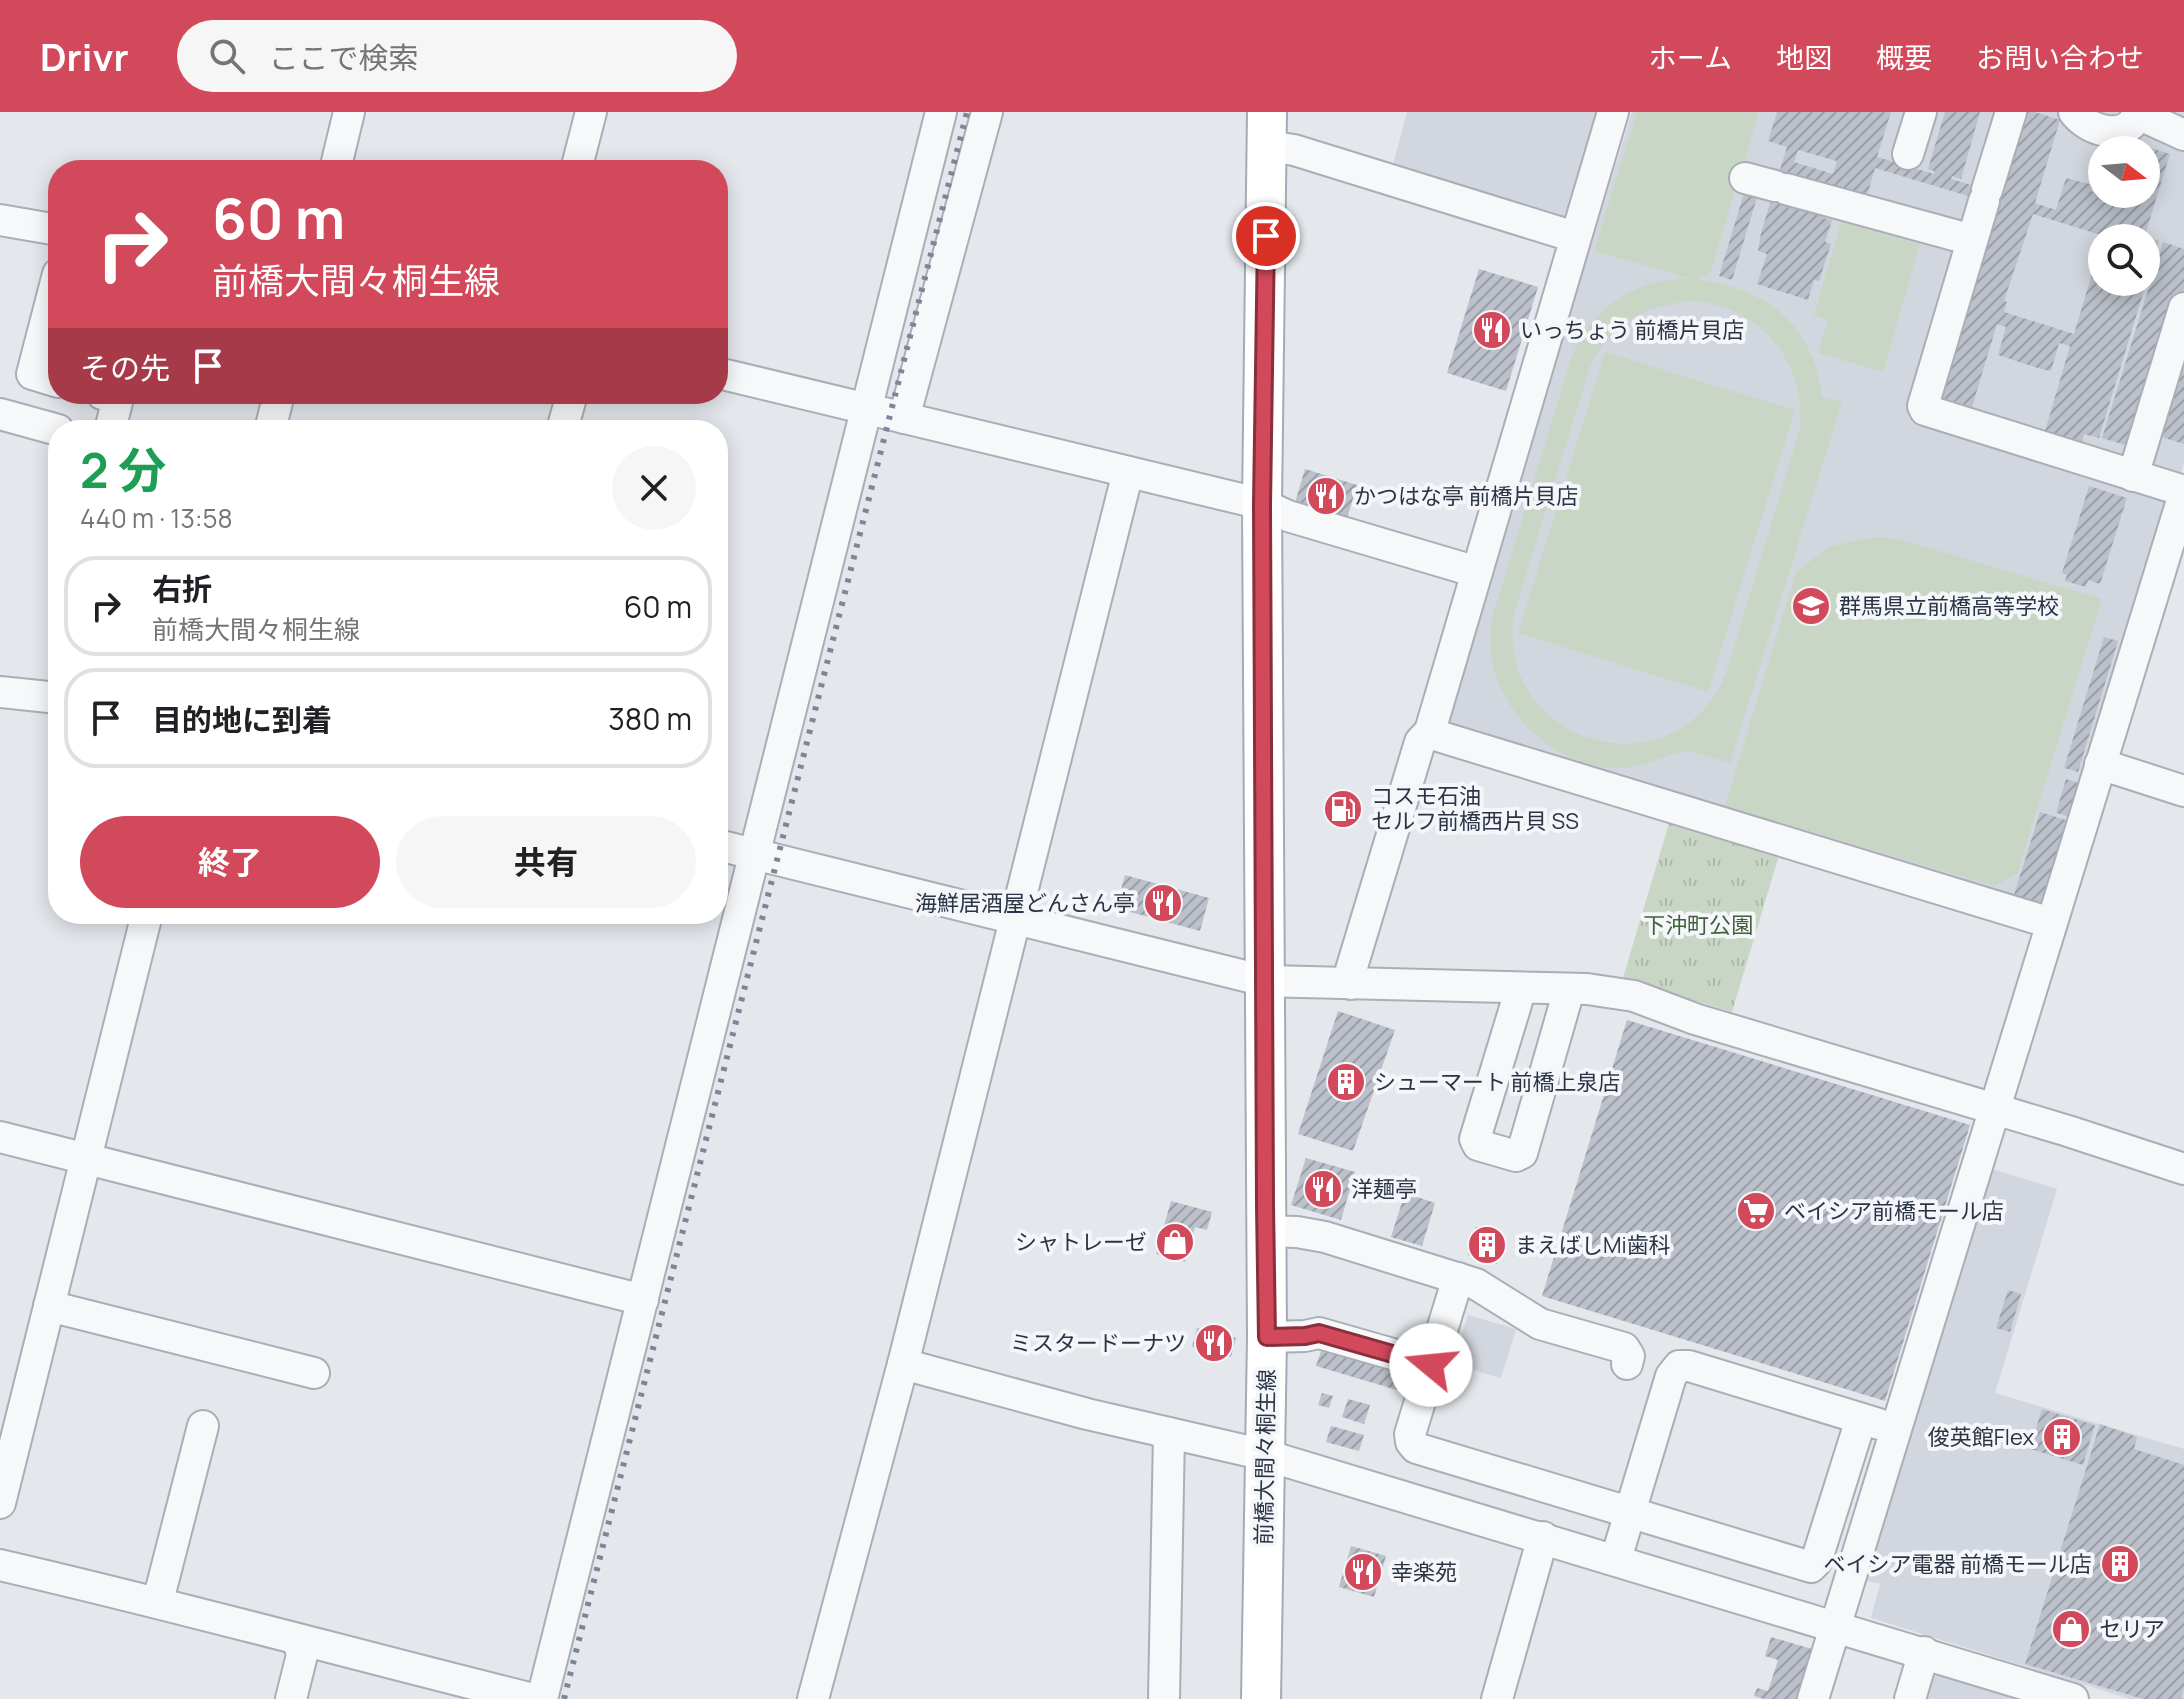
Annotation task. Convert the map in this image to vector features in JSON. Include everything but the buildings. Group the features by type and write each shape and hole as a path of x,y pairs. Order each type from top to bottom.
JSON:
{"main road":[{"name":"前橋大間々桐生線","path":"1261,1699 1267,1337 1262,504 1267,129"}],"street":[{"path":"337,160 349,112"},
{"path":"579,160 591,112"},
{"path":"542,1699 941,112"},
{"path":"904,418 987,112"},
{"path":"1351,984 1351,970 1420,742 1430,731 1613,112"},
{"path":"1908,154 1921,112"},
{"path":"1813,1699 2184,493 1925,410 1923,406 2011,112"},
{"path":"2074,112 2085,125 2113,132 2132,123 2138,113 2184,135"},
{"path":"1267,129 1294,150 1575,237"},
{"path":"1745,178 1972,240"},
{"path":"0,220 48,228"},
{"path":"2133,476 2184,308"},
{"path":"48,312 32,374 48,379"},
{"path":"728,375 1262,504 1288,516 1477,572"},
{"path":"0,414 48,427"},
{"path":"813,1699 903,1364 1128,472"},
{"path":"0,692 48,697"},
{"path":"1430,731 1438,736 2051,923"},
{"path":"2100,764 2184,791"},
{"path":"728,847 1265,981 1587,989 1634,996 1695,1019 2184,1169"},
{"path":"0,1503 144,924"},
{"path":"1521,988 1475,1139 1478,1145 1516,1156 1522,1153 1569,990"},
{"path":"0,1137 643,1300"},
{"path":"1265,1231 1325,1237 1458,1278 1484,1288 1540,1324 1624,1348 1629,1356 1627,1364"},
{"path":"1458,1278 1412,1425 1411,1442 1416,1448 1811,1567 1816,1562 1861,1419"},
{"path":"49,1306 314,1373"},
{"path":"1267,1337 1319,1333 1431,1365"},
{"path":"903,1364 1087,1414 1265,1455 2073,1699"},
{"path":"1616,1559 1671,1376 1679,1366 1689,1366 1896,1429"},
{"path":"158,1601 203,1426"},
{"path":"1164,1699 1169,1433"},
{"path":"1437,1505 1451,1458"},
{"path":"1497,1699 1543,1537"},
{"path":"0,1565 158,1601 533,1699"},
{"path":"291,1699 302,1655 298,1640"},
{"path":"1910,1699 1924,1652"}],"shaded area":[{"path":"1407,112 1602,112 1566,225 1391,172"},
{"name":"群馬県立前橋高等学校","path":"1632,112 2184,112 2184,463 2048,908 1447,728 1445,722"},
{"path":"1989,1168 2057,1189 1995,1393 2184,1449 2184,1699 2130,1699 1871,1618 1880,1584 1864,1580"},
{"path":"1468,1315 1516,1329 1501,1378 1453,1364"},
{"path":"1939,1670 2030,1699 1922,1699 1929,1675"}],"green space":[{"path":"1637,112 1759,112 1710,274 1696,279 1744,291 1782,314 1797,330 1808,349 1817,371 1822,397 1842,402 1730,763 1682,752 1632,767 1611,768 1585,763 1560,752 1538,737 1505,696 1495,671 1490,645 1492,618 1578,343 1601,313 1632,291 1668,280 1688,278 1594,251","holes":["1695,301 1740,314 1759,327 1787,360 1800,404 1800,428 1726,673 1702,712 1669,735 1631,744 1593,739 1559,723 1531,696 1515,659 1514,614 1590,367 1599,351 1620,327 1646,312"]},
{"path":"1841,222 1920,244 1883,372 1818,353 1828,320 1814,315"},
{"path":"1605,352 1795,410 1708,692 1518,633"},
{"path":"1884,537 2102,599 2017,874 1994,886 1725,806 1796,572 1829,547"},
{"name":"下沖町公園","path":"1670,820 1780,852 1732,1012 1623,978"}],"railway":[{"path":"564,1699 967,112"}],"place":[{"name":"いっちょう 前橋片貝店","path":"1492,330"},
{"name":"かつはな亭 前橋片貝店","path":"1326,496"},
{"name":"群馬県立前橋高等学校","path":"1811,606"},
{"name":"コスモ石油 セルフ前橋西片貝 SS","path":"1343,809"},
{"name":"海鮮居酒屋どんさん亭","path":"1163,903"},
{"name":"シューマート 前橋上泉店","path":"1346,1082"},
{"name":"洋麺亭","path":"1323,1189"},
{"name":"ベイシア前橋モール店","path":"1756,1211"},
{"name":"シャトレーゼ","path":"1175,1242"},
{"name":"まえばしMi歯科","path":"1487,1245"},
{"name":"ミスタードーナツ","path":"1214,1343"},
{"name":"俊英館Flex","path":"2062,1437"},
{"name":"ベイシア電器 前橋モール店","path":"2120,1564"},
{"name":"幸楽苑","path":"1363,1572"},
{"name":"セリア","path":"2071,1629"}],"route":[{"path":"1266,236 1262,504 1267,1337 1319,1333 1431,1365"}]}
